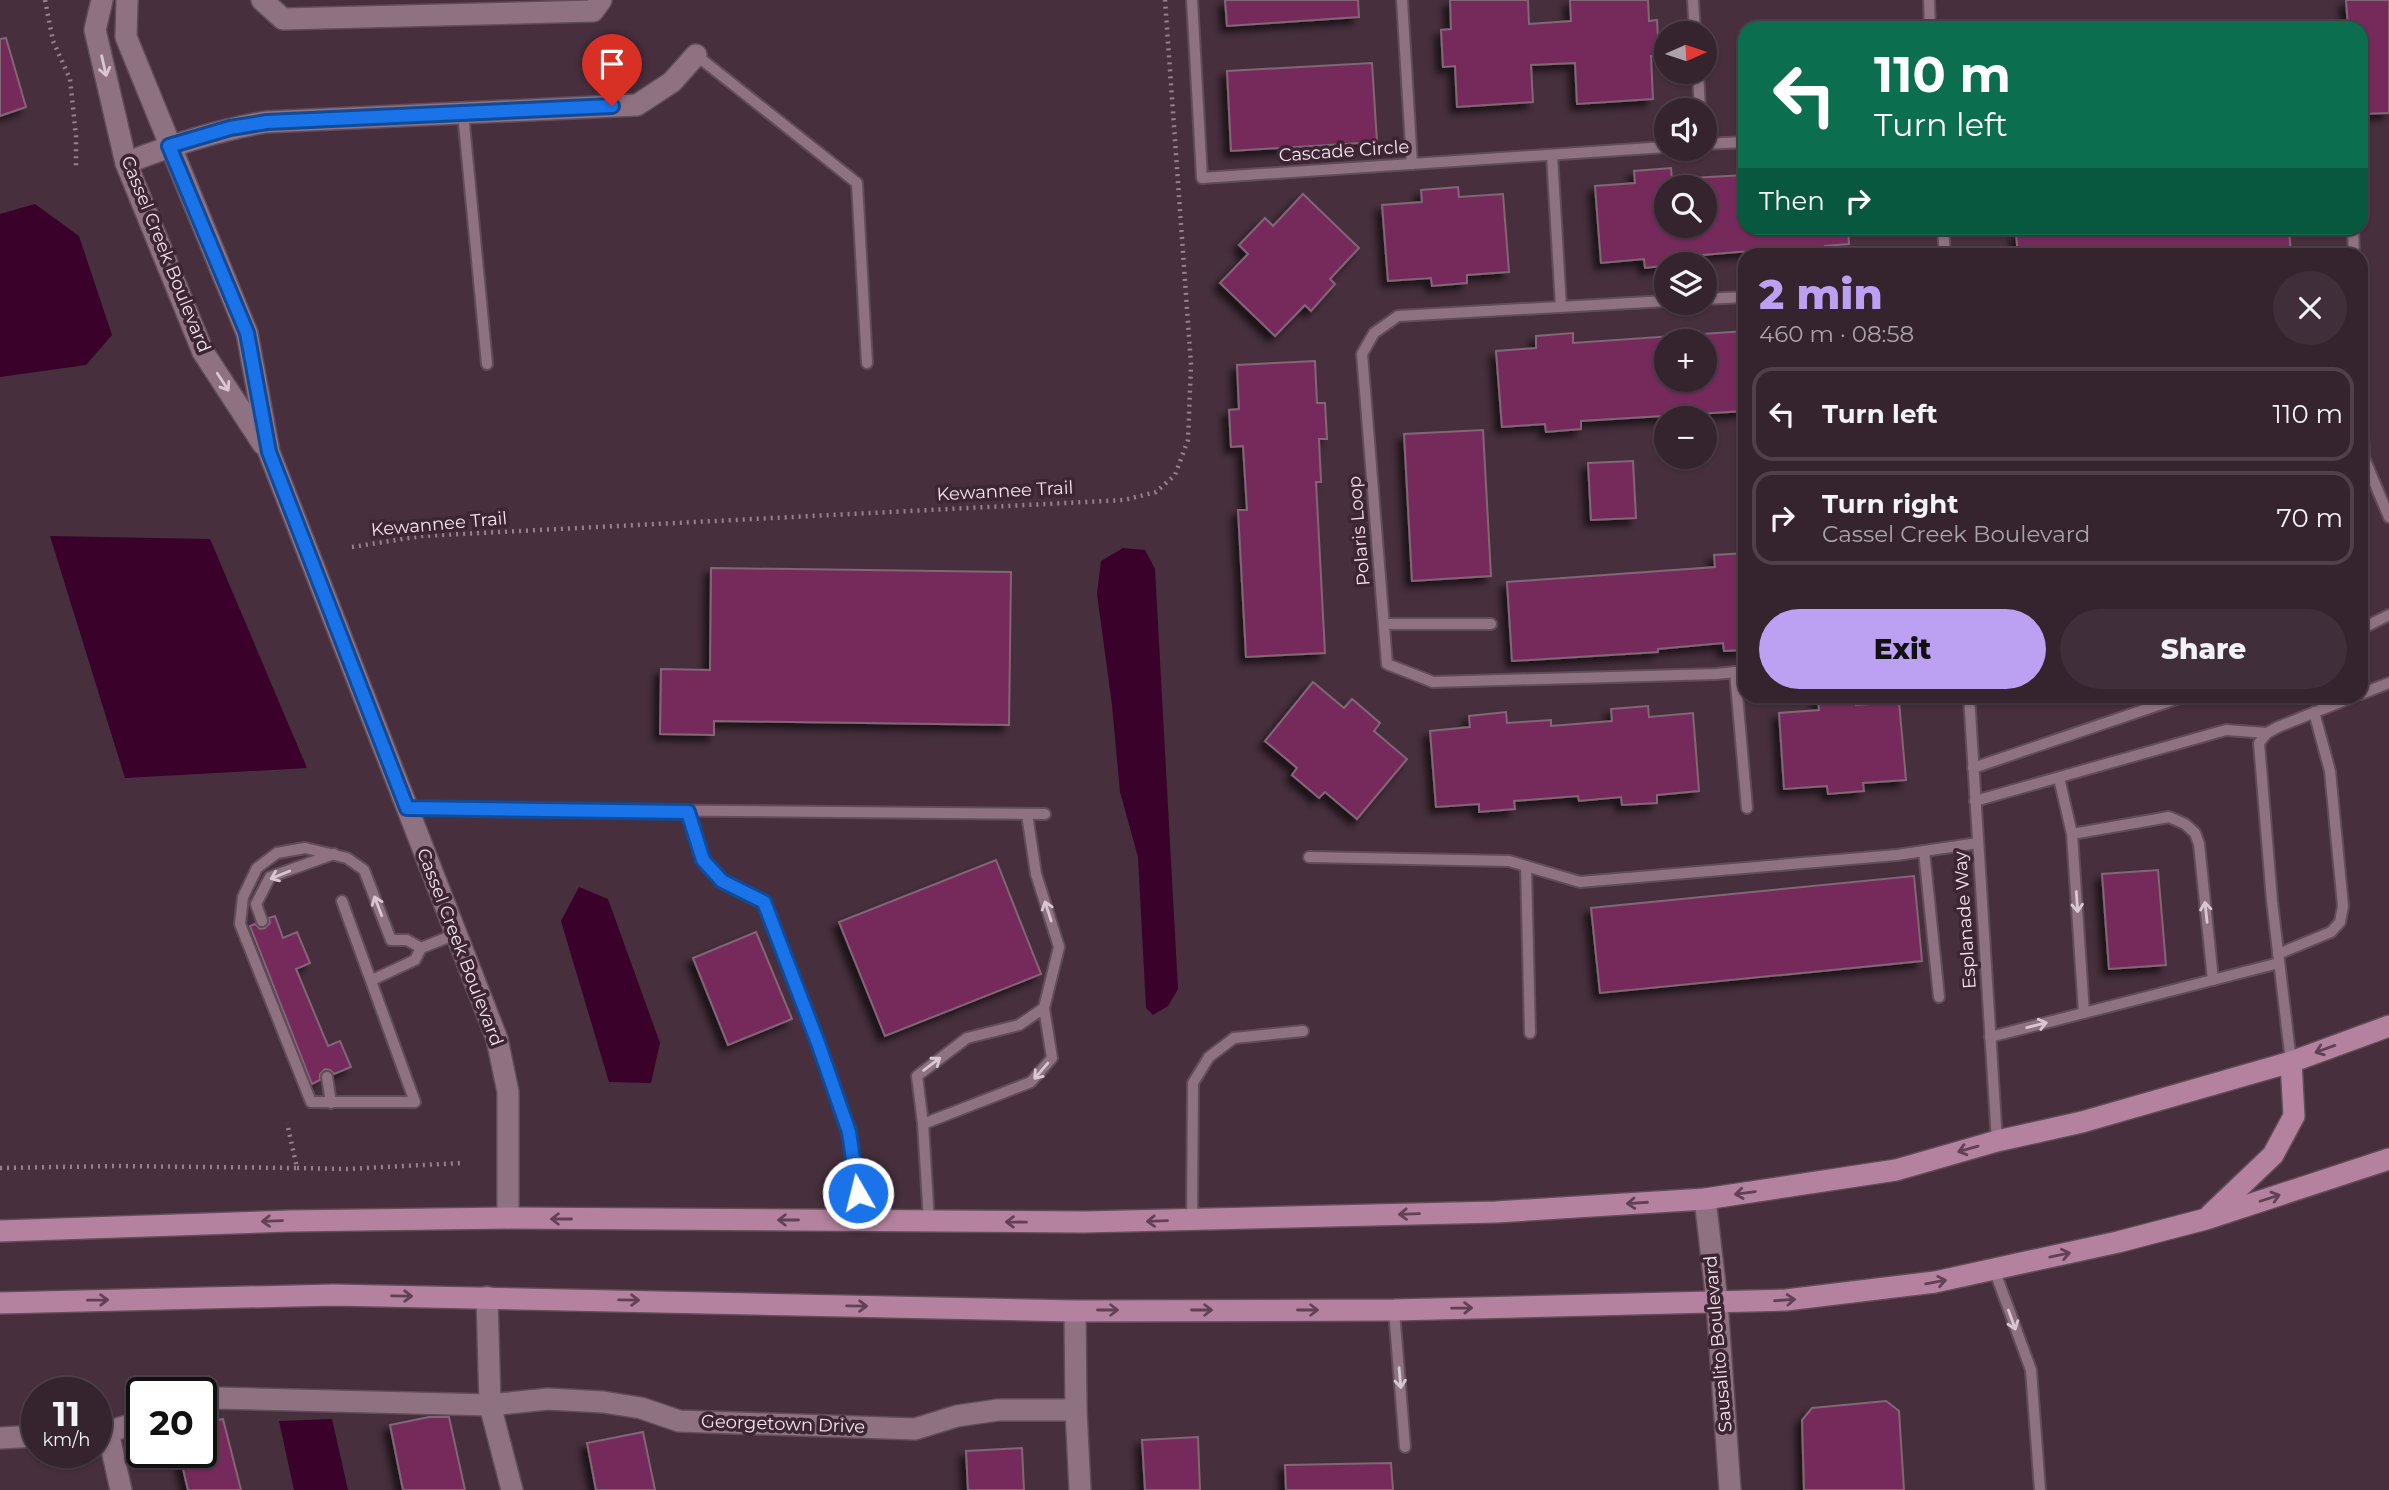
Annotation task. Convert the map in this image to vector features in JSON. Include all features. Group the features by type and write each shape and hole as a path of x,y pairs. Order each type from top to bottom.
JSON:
{"main road":[{"path":"0,1231 289,1221 508,1218 1084,1223 1496,1212 1705,1199 1896,1170 1997,1141 2082,1122 2291,1062 2389,1026"},
{"path":"2206,1219 2273,1155 2278,1146 2294,1116 2291,1062"},
{"path":"0,1303 333,1295 1075,1311 1394,1310 1786,1300 1935,1282 2118,1242 2206,1219 2389,1159"}],"street":[{"name":"Cassel Creek Boulevard","path":"102,0 95,30 126,163 204,352 269,452"},
{"name":"Cassel Creek Boulevard","path":"127,0 125,37 247,333 269,452 497,1039 508,1092 508,1218"},
{"path":"262,0 283,19 593,11 601,0"},
{"path":"126,163 169,146 230,128 267,122 637,105 672,82 696,55"},
{"name":"Sausalito Boulevard","path":"1705,1199 1717,1302 1730,1490"},
{"path":"487,1297 491,1405 512,1490"},
{"path":"1075,1311 1080,1490"},
{"name":"Georgetown Drive","path":"217,1398 491,1405 548,1399 603,1402 641,1408 679,1421 915,1429 957,1416 998,1410 1076,1410"},
{"path":"0,1438 21,1437"},
{"path":"112,1463 121,1490"}],"lane":[{"name":"Cascade Circle","path":"1192,0 1202,178 1654,148"},
{"path":"1402,0 1412,164"},
{"path":"1693,0 1694,21"},
{"path":"1929,0 1930,21"},
{"path":"696,55 857,183 867,363"},
{"path":"463,113 486,364"},
{"path":"1717,143 1738,142"},
{"path":"1552,155 1561,307"},
{"path":"1717,298 1738,297"},
{"name":"Polaris Loop","path":"1654,302 1398,316 1374,333 1362,354 1387,664 1433,682 1738,671"},
{"path":"2368,467 2389,517"},
{"path":"2368,626 2389,615"},
{"path":"1384,624 1491,624"},
{"path":"2368,691 2389,683"},
{"path":"1741,703 1746,808"},
{"name":"Esplanade Way","path":"1969,703 1997,1141"},
{"path":"1973,768 2164,703"},
{"path":"2291,1062 2272,901 2259,743 2267,733 2337,703"},
{"path":"1990,1037 2213,980 2278,958 2331,932 2340,922 2343,906 2330,771 2314,712"},
{"path":"1975,802 2226,730 2267,733"},
{"path":"2059,778 2072,834 2084,1013"},
{"path":"407,808 1045,814"},
{"path":"688,812 703,860 722,881 764,902 849,1132 862,1221"},
{"path":"923,1124 1031,1082 1052,1058 1044,1008 1059,947 1036,874 1027,814"},
{"path":"2072,834 2169,817 2185,824 2195,833 2199,844 2213,980"},
{"path":"1310,858 1509,861 1580,882 1924,851 1978,843"},
{"path":"342,901 415,1102 311,1102 240,924 243,897 257,868 277,853 304,848 348,858 364,870 391,940 407,940 421,948"},
{"path":"1924,851 1938,997"},
{"path":"262,921 256,904 270,877 334,854"},
{"path":"1526,866 1530,1033"},
{"path":"372,980 415,960 421,948 456,934"},
{"path":"929,1221 923,1124 916,1076 967,1038 1019,1025 1044,1008"},
{"path":"1192,1220 1192,1083 1209,1057 1234,1038 1303,1031"},
{"path":"327,1077 331,1103"},
{"path":"1993,1269 2031,1370 2040,1490"},
{"path":"1394,1310 1405,1447"}],"path":[{"path":"45,0 52,41 70,79 76,136 76,167"},
{"name":"Kewannee Trail","path":"352,547 422,536 1125,500 1156,492 1175,475 1188,440 1191,365 1164,0"},
{"path":"287,1123 297,1168"},
{"path":"0,1168 115,1166 346,1169 461,1163"}],"shaded area":[{"path":"35,204 79,236 112,335 86,365 0,377 0,214"},
{"path":"50,536 210,539 307,768 125,778"},
{"path":"1123,548 1145,550 1155,569 1178,989 1168,1006 1153,1015 1146,1008 1138,857 1120,792 1097,594 1101,561"},
{"path":"579,887 608,899 660,1043 651,1083 609,1082 561,921"},
{"path":"332,1419 348,1490 294,1490 279,1421"}],"building":[{"path":"1225,0 1358,0 1359,17 1227,26"},
{"path":"1450,0 1528,0 1529,24 1571,21 1570,0 1648,0 1649,21 1657,20 1657,21 1654,21 1654,56 1651,56 1653,99 1577,104 1575,63 1531,65 1533,102 1457,107 1455,66 1443,67 1441,30 1451,29"},
{"path":"2346,0 2389,0 2389,113 2368,114 2368,21 2348,21"},
{"path":"6,38 26,107 0,116 0,39"},
{"path":"1372,63 1377,142 1231,151 1227,71"},
{"path":"1671,168 1672,175 1654,175 1654,238 1717,238 1717,177 1738,175 1738,235 1848,235 1849,244 1825,248 1738,248 1738,252 1717,254 1654,252 1654,267 1645,268 1644,259 1601,263 1595,186 1635,183 1634,171"},
{"path":"1458,187 1459,197 1503,194 1509,272 1467,275 1467,283 1432,286 1431,278 1388,281 1382,205 1422,202 1421,190"},
{"path":"1303,194 1359,248 1330,279 1335,284 1311,311 1305,305 1275,336 1220,283 1248,254 1239,245 1265,218 1273,226"},
{"path":"2016,235 2290,235 2290,248 2017,248"},
{"path":"1738,331 1738,411 1717,413 1717,406 1654,406 1654,417 1581,421 1581,429 1546,432 1545,424 1502,427 1496,351 1536,348 1536,336 1573,333 1573,343 1654,337 1654,392 1717,392 1717,333"},
{"path":"1315,361 1317,403 1325,403 1327,439 1319,439 1321,482 1316,482 1325,653 1246,657 1238,510 1247,510 1243,446 1231,447 1229,410 1239,409 1237,365"},
{"path":"1483,430 1491,576 1412,581 1404,434"},
{"path":"1633,461 1636,518 1591,520 1588,463"},
{"path":"1738,553 1738,650 1724,651 1723,643 1658,649 1658,652 1512,661 1507,582 1715,567 1714,555"},
{"path":"711,568 1011,572 1009,725 714,721 714,735 660,734 661,669 710,670"},
{"path":"1313,682 1344,708 1352,699 1380,723 1374,731 1407,759 1357,819 1325,792 1319,798 1292,775 1297,768 1265,741"},
{"path":"1818,703 1899,703 1906,780 1863,783 1864,791 1828,794 1827,786 1784,789 1779,713 1819,710"},
{"path":"1648,706 1649,717 1693,713 1699,791 1657,795 1657,803 1622,805 1621,797 1579,801 1578,796 1514,801 1515,809 1479,812 1479,804 1436,807 1430,731 1470,727 1469,716 1506,712 1507,723 1551,720 1551,726 1612,721 1611,709"},
{"path":"996,860 1041,974 885,1036 839,922"},
{"path":"2158,870 2166,965 2109,969 2102,874"},
{"path":"1914,876 1922,961 1600,993 1591,908"},
{"path":"275,916 283,938 297,932 310,963 296,969 328,1046 340,1041 351,1067 334,1074 325,1069 320,1074 320,1080 312,1084 250,926 255,924 260,929 265,928 270,923 269,918"},
{"path":"756,932 792,1019 728,1045 693,958"},
{"path":"1886,1401 1899,1411 1904,1490 1804,1490 1802,1420 1812,1408"},
{"path":"429,1417 449,1417 465,1490 403,1490 390,1425"},
{"path":"223,1419 241,1490 188,1490 183,1468 217,1468 217,1420"},
{"path":"643,1432 655,1490 596,1490 587,1443"},
{"path":"1198,1437 1200,1490 1145,1490 1142,1440"},
{"path":"1022,1448 1024,1490 968,1490 966,1451"},
{"path":"1391,1463 1393,1490 1286,1490 1285,1465"}],"route":[{"path":"612,106 267,122 230,128 169,146 247,333 269,452 407,808 688,812 703,860 722,881 764,902 849,1132 858,1193"}]}
